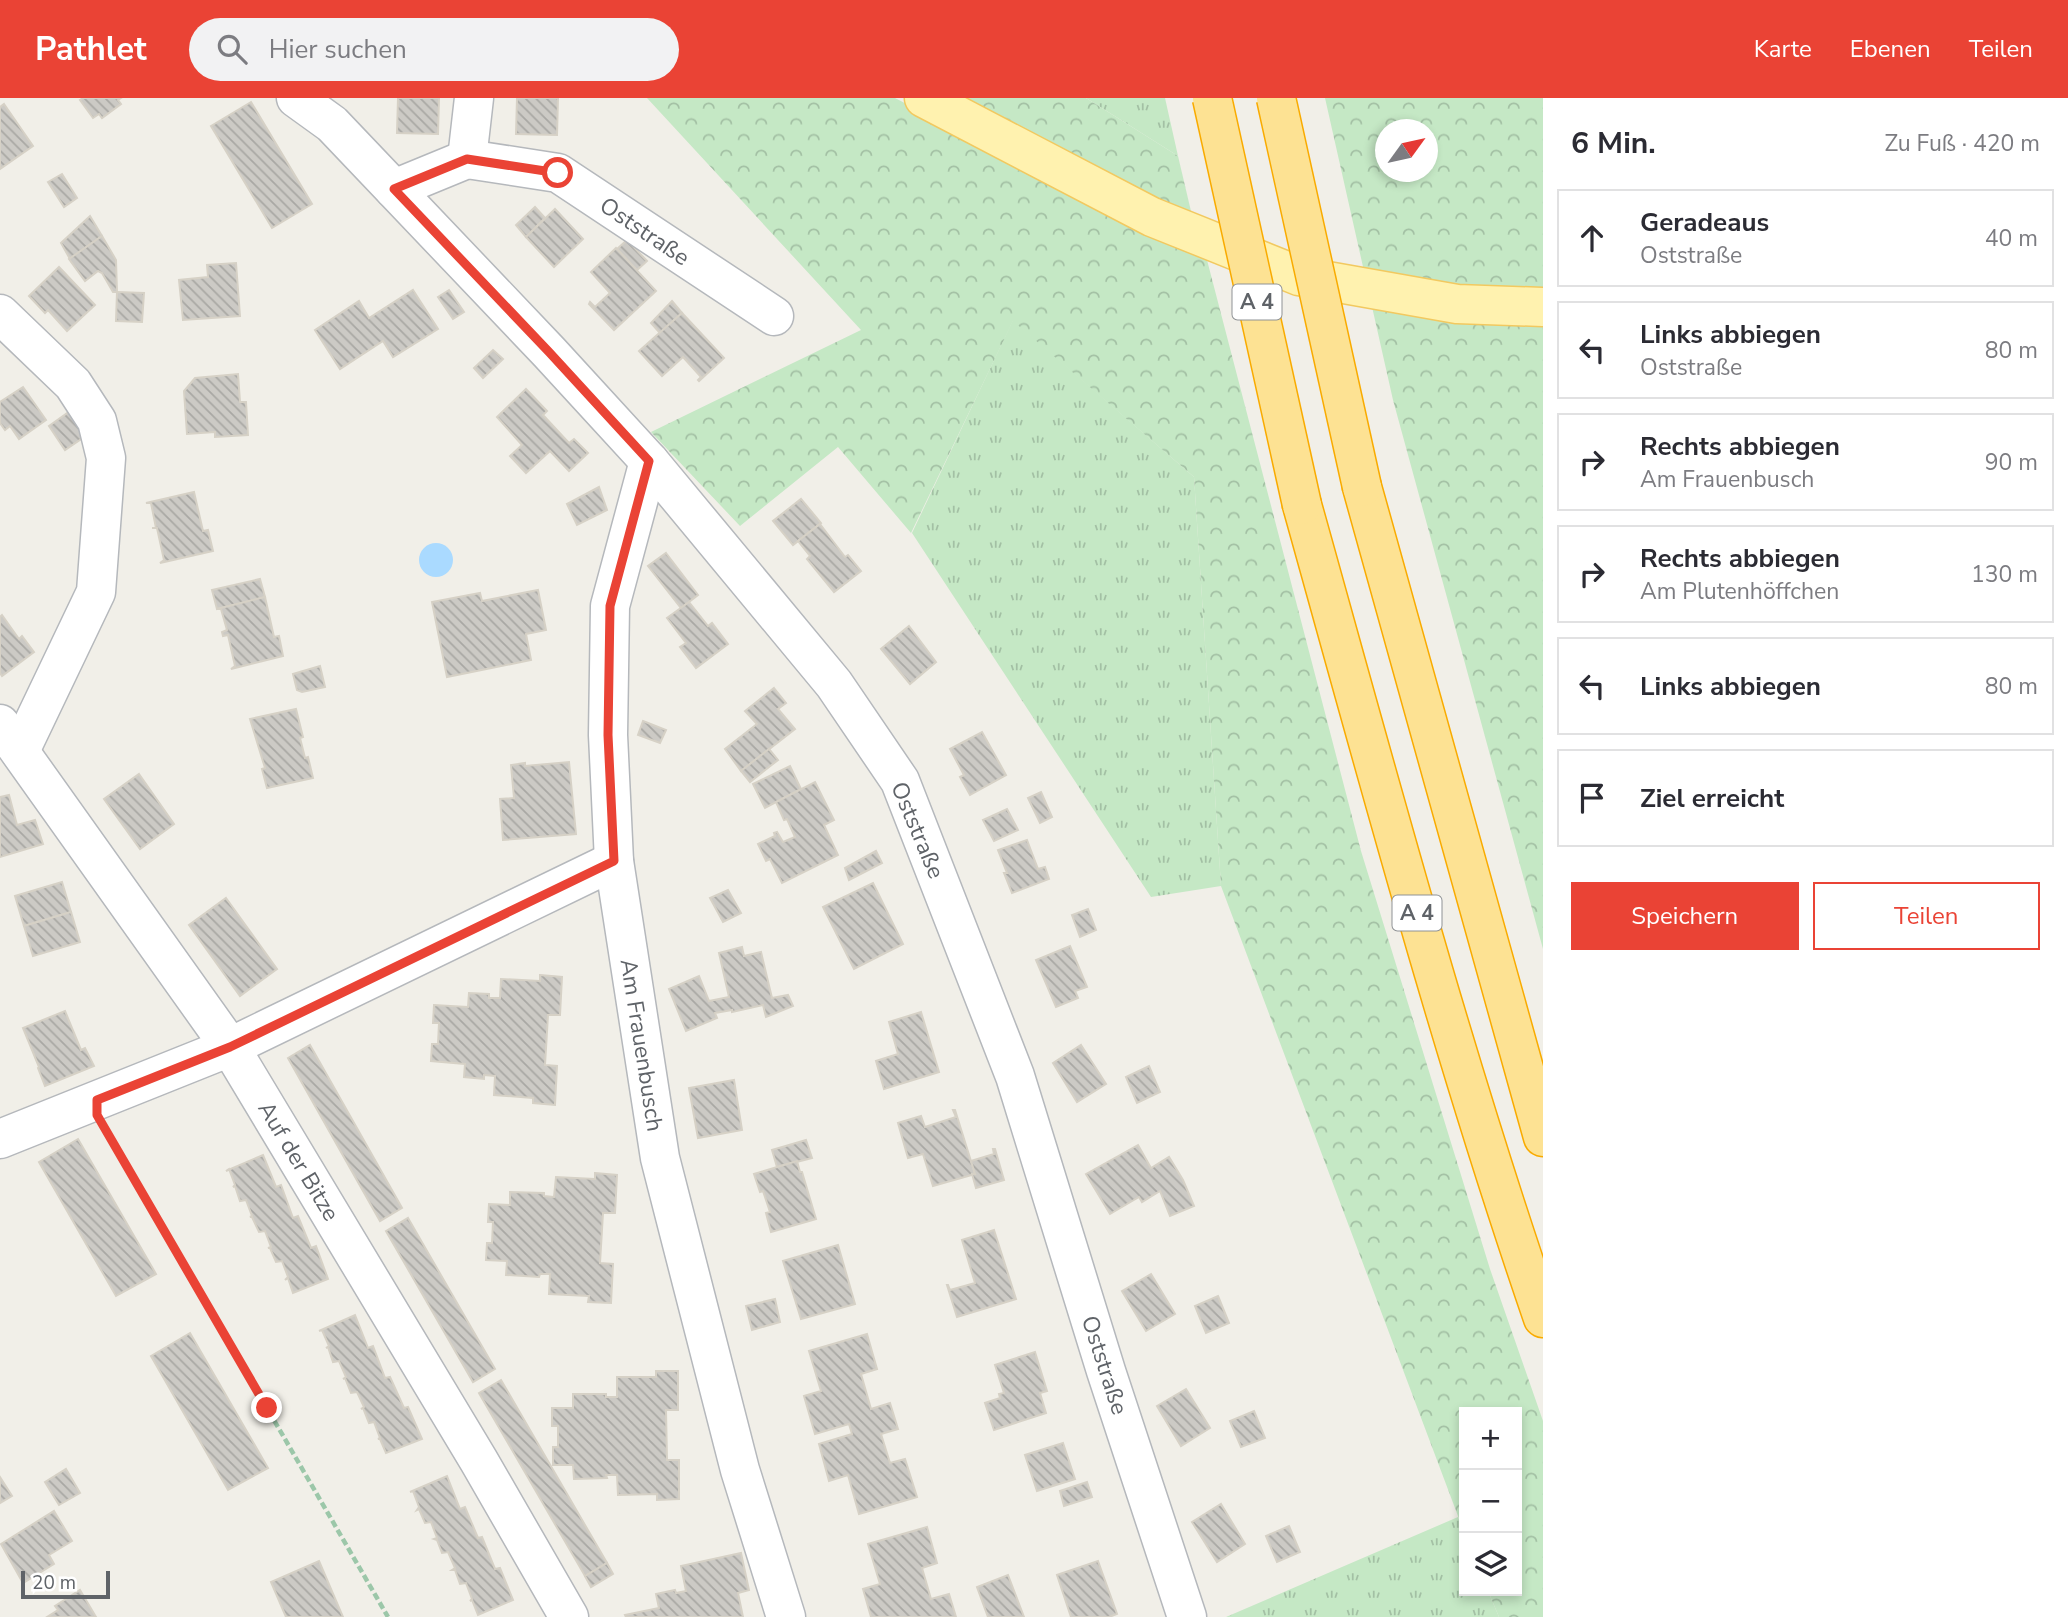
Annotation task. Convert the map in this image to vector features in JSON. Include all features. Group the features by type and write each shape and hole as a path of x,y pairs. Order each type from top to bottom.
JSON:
{"highway":[{"name":"A 4","path":"1212,98 1302,505 1411,892 1507,1212 1543,1318"},
{"name":"A 4","path":"1276,98 1362,487 1543,1137"}],"main road":[{"path":"924,98 1152,217 1299,276 1457,304 1543,307"}],"street":[{"name":"Oststraße","path":"296,98 332,124 649,461 834,684 900,781 1015,1076 1186,1617"},
{"path":"394,189 467,159 474,98"},
{"name":"Oststraße","path":"467,159 558,173 774,316"},
{"path":"0,314 73,384 97,421 106,458 96,592 10,738"},
{"name":"Am Frauenbusch","path":"649,461 610,606 608,735 614,861 660,1158 740,1470 786,1617"},
{"name":"Auf der Bitze","path":"10,738 230,1047 480,1461 569,1617"},
{"path":"0,1139 230,1047 614,861"}],"path":[{"path":"97,1100 97,1115 388,1617"}],"green space":[{"path":"647,98 895,98 1207,260 1361,851 1490,1269 1543,1421 1543,1617 1499,1617 1490,1596 1522,1596 1522,1407 1459,1407 1459,1519 1221,886 1194,477 1013,321 911,533 838,447 740,526 651,432 861,330"},
{"path":"956,98 1086,98 1178,156 1194,224"},
{"path":"1086,98 1165,98 1178,156"},
{"path":"1325,98 1543,98 1543,949 1393,400"},
{"path":"1013,320 1194,477 1221,886 1151,897 912,533"},
{"path":"1458,1517 1459,1596 1490,1596 1499,1617 1226,1617"}],"water":[{"path":"436,543 448,548 453,560 448,572 436,577 424,572 419,560 424,548"}],"building":[{"path":"121,98 118,100 121,104 102,118 99,114 93,118 80,100"},
{"path":"398,98 439,98 438,134 397,133"},
{"path":"517,98 558,98 557,135 516,134"},
{"path":"251,102 312,204 272,228 211,126"},
{"path":"4,104 33,146 0,169 0,107"},
{"path":"62,174 77,198 64,207 48,182"},
{"path":"535,207 545,218 526,237 516,225"},
{"path":"555,209 583,239 554,267 526,237"},
{"path":"90,216 102,236 70,259 61,243"},
{"path":"102,236 116,260 117,292 113,292 98,271 85,281 69,259"},
{"path":"627,240 647,261 637,270 617,249"},
{"path":"616,248 656,291 614,330 589,304 590,302 595,307 610,293 591,272"},
{"path":"236,263 240,316 183,320 179,280 208,277 207,265"},
{"path":"59,267 95,305 67,331 48,310 45,313 29,296"},
{"path":"413,290 438,329 393,357 383,341 340,369 315,330 359,301 369,318"},
{"path":"449,290 464,312 453,319 438,297"},
{"path":"117,292 144,293 142,322 116,321"},
{"path":"672,301 682,313 660,333 651,323"},
{"path":"682,313 724,358 699,381 701,377 683,357 662,376 639,351"},
{"path":"493,350 503,359 483,378 474,368"},
{"path":"238,374 240,402 246,402 248,435 215,437 215,432 187,434 184,391 195,378"},
{"path":"23,387 46,420 19,439 10,426 5,430 0,423 0,402"},
{"path":"526,389 547,411 543,415 569,443 574,439 588,453 569,471 550,451 526,473 510,456 522,445 497,417"},
{"path":"73,409 90,433 65,450 49,426"},
{"path":"599,487 607,510 577,525 567,504"},
{"path":"194,492 203,531 208,530 213,551 160,563 164,560 151,503 146,503"},
{"path":"801,499 821,523 793,545 773,521"},
{"path":"820,524 845,557 848,555 861,571 834,592 807,559 810,556 798,541"},
{"path":"666,553 698,595 681,608 648,566"},
{"path":"260,579 265,597 217,609 212,590"},
{"path":"538,590 546,630 526,634 531,660 447,677 432,602 480,593 482,601"},
{"path":"265,597 274,637 279,636 283,656 231,669 235,666 228,635 223,636 222,632 227,630 221,609 217,609"},
{"path":"689,602 708,626 712,623 728,644 696,668 680,647 686,643 667,618"},
{"path":"2,615 19,639 22,636 34,652 2,676 0,617"},
{"path":"909,626 936,662 910,684 881,649"},
{"path":"320,666 325,687 302,692 297,690 293,674"},
{"path":"774,688 786,703 778,709 795,729 741,771 725,749 757,724 745,711"},
{"path":"296,709 303,737 300,738 313,778 267,788 262,769 265,768 250,719"},
{"path":"643,721 666,730 660,743 638,735"},
{"path":"982,732 1006,775 970,795 960,777 964,775 950,749"},
{"path":"769,749 778,760 750,782 741,771"},
{"path":"569,762 576,834 503,840 500,799 514,798 511,765"},
{"path":"790,766 801,789 765,808 753,784"},
{"path":"139,774 174,824 140,849 104,799"},
{"path":"815,782 834,820 824,825 838,855 782,883 770,859 766,861 758,844 775,836 774,833 777,832 783,842 795,837 776,802"},
{"path":"1041,792 1052,817 1040,823 1028,798"},
{"path":"9,795 17,825 35,820 43,844 0,857 0,797"},
{"path":"1007,809 1018,830 994,841 983,820"},
{"path":"1027,840 1038,869 1045,867 1049,879 1012,893 998,850"},
{"path":"876,851 882,863 849,880 845,868"},
{"path":"62,882 71,912 24,926 15,896"},
{"path":"873,883 903,944 854,969 823,907"},
{"path":"728,890 741,913 723,922 710,898"},
{"path":"226,898 277,969 240,996 189,925"},
{"path":"1088,909 1096,930 1080,937 1072,915"},
{"path":"71,912 80,942 33,956 24,926"},
{"path":"1070,946 1087,987 1075,991 1078,998 1056,1007 1036,960"},
{"path":"742,947 744,956 761,952 772,998 788,995 793,1006 766,1017 763,1005 715,1013 717,1018 686,1031 669,989 699,976 709,1001 729,997 719,953"},
{"path":"540,975 562,977 560,1015 548,1015 545,1065 557,1066 555,1105 533,1103 533,1098 494,1095 495,1076 484,1075 484,1079 464,1077 465,1064 431,1061 432,1044 438,1044 439,1023 433,1023 434,1005 468,1007 469,993 489,994 489,998 500,998 501,979 540,981"},
{"path":"65,1011 81,1050 85,1048 94,1066 45,1086 23,1028"},
{"path":"921,1012 939,1072 884,1089 876,1061 898,1054 889,1022"},
{"path":"310,1045 402,1208 380,1221 288,1058"},
{"path":"1081,1045 1106,1084 1077,1102 1053,1063"},
{"path":"1149,1066 1160,1092 1137,1103 1126,1077"},
{"path":"734,1080 742,1130 698,1138 689,1088"},
{"path":"955,1110 975,1174 933,1186 923,1154 908,1158 898,1123 921,1116 925,1127 956,1117"},
{"path":"78,1139 156,1274 116,1296 39,1162"},
{"path":"806,1140 812,1158 777,1167 772,1150"},
{"path":"1138,1145 1151,1168 1169,1157 1194,1206 1170,1216 1160,1191 1142,1202 1139,1197 1110,1214 1086,1174"},
{"path":"993,1149 1004,1180 976,1188 971,1161 994,1154"},
{"path":"263,1155 276,1187 281,1185 293,1218 298,1216 311,1248 316,1246 328,1279 293,1293 288,1278 285,1280 288,1277 282,1261 276,1262 268,1248 271,1247 265,1231 259,1232 250,1217 252,1216 246,1200 240,1201 229,1170"},
{"path":"797,1161 816,1219 771,1232 766,1213 770,1212 754,1174"},
{"path":"595,1173 617,1175 615,1213 603,1213 600,1263 613,1264 611,1303 588,1302 589,1296 549,1294 550,1274 540,1274 539,1277 506,1275 507,1261 486,1260 487,1243 492,1243 493,1222 488,1222 489,1204 510,1205 510,1192 544,1193 544,1196 554,1197 556,1177 595,1179"},
{"path":"408,1218 495,1369 473,1382 386,1231"},
{"path":"994,1230 1016,1299 957,1317 947,1285 950,1290 975,1283 962,1240"},
{"path":"838,1245 855,1304 801,1319 783,1261"},
{"path":"1151,1274 1175,1314 1146,1331 1122,1291"},
{"path":"1218,1296 1229,1323 1206,1333 1195,1306"},
{"path":"775,1299 780,1322 752,1330 746,1306"},
{"path":"355,1315 368,1348 373,1346 385,1378 390,1377 404,1408 408,1407 422,1439 386,1453 378,1439 380,1438 374,1422 369,1423 363,1408 361,1409 364,1407 357,1392 351,1393 345,1378 343,1379 346,1377 339,1361 333,1362 322,1330 319,1331"},
{"path":"190,1333 268,1468 228,1490 151,1356"},
{"path":"867,1334 877,1369 861,1374 871,1409 890,1403 898,1429 881,1434 890,1463 905,1459 917,1497 859,1514 848,1475 829,1481 819,1444 852,1434 849,1424 815,1434 804,1396 821,1391 809,1351"},
{"path":"1035,1352 1047,1391 1040,1393 1046,1413 994,1430 985,1403 1000,1398 999,1394 1004,1393 995,1365"},
{"path":"656,1371 678,1371 678,1410 666,1410 667,1460 679,1460 679,1499 657,1500 657,1494 618,1495 617,1475 574,1479 573,1465 553,1465 553,1447 558,1447 558,1426 552,1426 552,1408 573,1408 573,1394 606,1394 606,1397 617,1397 617,1377 656,1377"},
{"path":"501,1380 607,1563 585,1576 479,1393"},
{"path":"1186,1389 1210,1428 1181,1446 1157,1406"},
{"path":"1254,1411 1265,1438 1241,1447 1230,1421"},
{"path":"1063,1443 1075,1479 1037,1491 1025,1455"},
{"path":"66,1469 80,1493 59,1505 45,1482"},
{"path":"447,1476 460,1509 465,1507 478,1538 482,1537 495,1569 500,1568 513,1600 478,1615 472,1600 470,1601 472,1599 466,1583 460,1584 455,1570 452,1570 455,1568 448,1552 442,1553 437,1540 434,1539 437,1538 431,1522 425,1523 419,1509 417,1510 419,1507 413,1491 410,1492"},
{"path":"0,1477 12,1496 0,1503"},
{"path":"1087,1482 1092,1497 1064,1506 1060,1491"},
{"path":"1221,1504 1245,1544 1217,1562 1192,1522"},
{"path":"54,1511 72,1541 49,1555 54,1564 23,1583 1,1544"},
{"path":"1289,1526 1300,1552 1277,1562 1266,1536"},
{"path":"927,1527 937,1563 922,1568 931,1599 949,1594 956,1617 871,1617 863,1589 880,1584 868,1544"},
{"path":"741,1553 749,1590 738,1593 743,1617 626,1617 625,1615 659,1608 656,1594 686,1591 681,1566"},
{"path":"319,1561 343,1617 286,1617 271,1582"},
{"path":"1098,1561 1117,1614 1109,1617 1071,1617 1057,1575"},
{"path":"607,1563 613,1574 591,1587 585,1576"},
{"path":"1008,1575 1024,1617 988,1617 977,1587"},
{"path":"80,1590 96,1617 47,1617 58,1610 55,1606"}],"route":[{"path":"267,1408 97,1115 97,1100 230,1047 614,861 608,735 610,606 649,461 394,189 467,159 558,173"}]}
